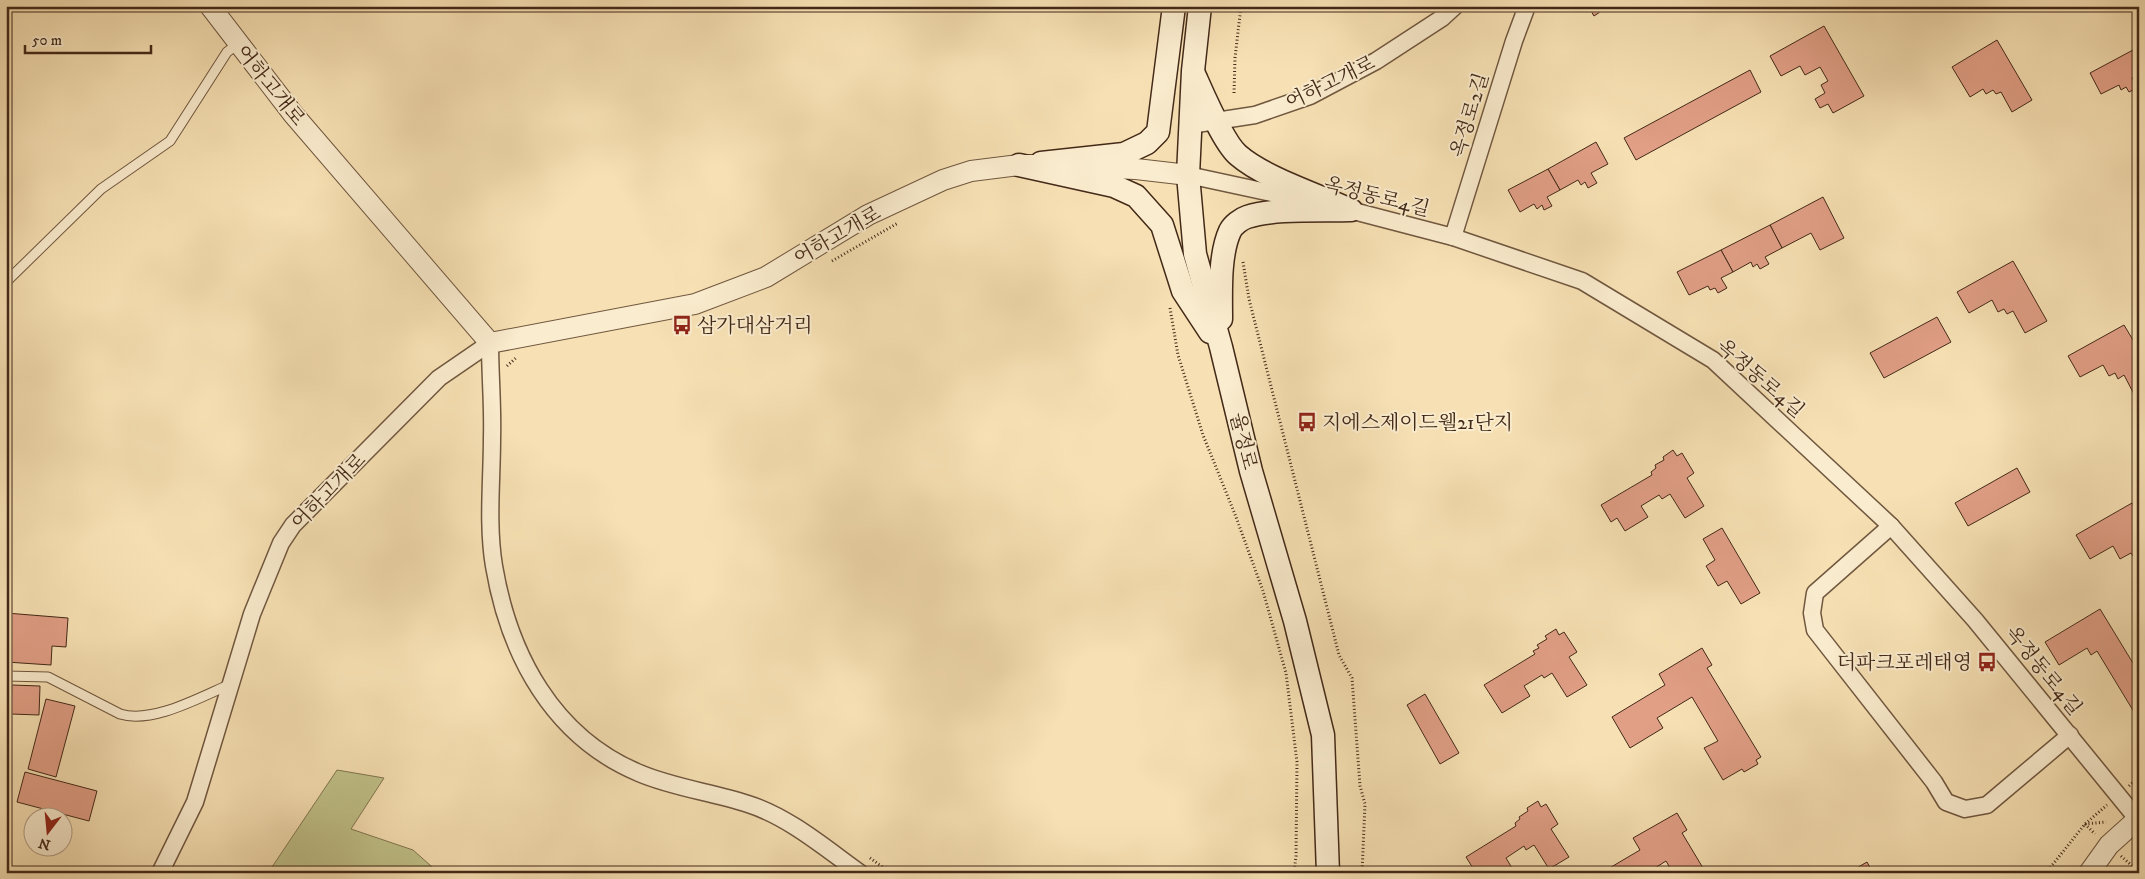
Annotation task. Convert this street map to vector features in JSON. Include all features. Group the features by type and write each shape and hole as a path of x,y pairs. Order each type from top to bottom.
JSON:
{"main road":[{"path":"1019,165 1124,154 1147,143 1158,132 1174,6"},
{"name":"율정로","path":"1200,6 1192,71 1188,175 1195,254 1221,347 1251,471 1295,620 1324,735 1328,873"},
{"path":"1192,71 1216,121 1237,154 1258,169 1351,210"},
{"path":"1019,165 1114,186 1136,196 1162,225 1183,292 1221,347"},
{"path":"1221,347 1221,286 1226,249 1231,230 1239,221 1248,216 1283,212 1351,210"}],"street":[{"name":"어하고개로","path":"210,6 293,114 490,343"},
{"name":"어하고개로","path":"1190,125 1255,115 1310,96 1376,61 1442,18 1455,6"},
{"name":"옥정로2길","path":"1453,238 1514,41 1528,6"},
{"name":"어하고개로","path":"160,873 195,802 252,614 269,568 281,543 293,524 439,378 490,343 695,304 766,277 868,216 944,180 971,172 1019,165 1136,169 1188,175"},
{"name":"옥정동로4길","path":"1188,175 1351,210 1453,238 1582,281 1713,360 1891,526 1976,620 2138,819"},
{"path":"490,343 491,523 494,565 506,619 518,649 545,699 572,730 597,750 621,765 660,781 750,804 778,816 860,873"},
{"path":"1891,526 1815,593 1812,613 1815,630 1934,782 1946,802 1965,809 1987,805 2070,735"},
{"path":"2089,873 2109,845 2138,819"}],"lane":[{"path":"6,282 101,188 170,141 227,52 238,44"},
{"path":"6,676 48,677 120,714 128,716 138,716 182,706 231,684"}],"path":[{"path":"1234,93 1235,58 1241,6"},
{"path":"827,263 903,220"},
{"path":"1243,258 1249,300 1340,655 1352,678 1360,786 1365,804 1362,873"},
{"path":"1169,306 1180,364 1203,435 1263,591 1286,673 1297,762 1296,856 1294,873"},
{"path":"505,367 514,358 520,356"},
{"path":"2046,873 2085,824"},
{"path":"866,855 891,873"}],"green space":[{"path":"337,770 384,778 351,829 413,850 439,873 268,873"}],"building":[{"path":"1588,6 1609,6 1594,16"},
{"path":"1824,26 1864,96 1833,113 1828,104 1820,108 1815,99 1825,93 1821,85 1828,81 1820,67 1805,75 1800,66 1781,76 1770,56"},
{"path":"1997,40 2032,100 2012,112 2001,92 1996,94 1993,90 1986,94 1983,89 1970,97 1952,67"},
{"path":"2133,50 2139,60 2139,74 2132,78 2137,88 2129,92 2126,87 2121,90 2119,85 2101,94 2090,73"},
{"path":"1750,70 1761,92 1636,160 1624,138"},
{"path":"1596,142 1608,164 1591,173 1597,183 1588,188 1585,182 1581,185 1578,180 1560,190 1548,169"},
{"path":"1548,169 1560,190 1547,197 1552,206 1544,210 1542,205 1537,209 1534,204 1520,212 1508,190"},
{"path":"1823,197 1844,238 1820,250 1811,233 1782,248 1770,225"},
{"path":"1770,225 1782,248 1765,257 1769,264 1760,269 1757,264 1753,267 1751,262 1733,272 1721,250"},
{"path":"1721,250 1733,272 1721,278 1727,288 1718,293 1715,288 1710,290 1708,286 1689,295 1677,272"},
{"path":"2013,261 2047,321 2025,333 2013,311 2007,314 2004,309 1998,312 1992,300 1969,313 1957,292"},
{"path":"1937,317 1951,342 1884,378 1870,353"},
{"path":"2124,325 2139,350 2139,396 2136,398 2124,375 2118,379 2115,373 2109,376 2103,365 2080,377 2068,356"},
{"path":"1673,450 1677,456 1682,453 1694,473 1687,478 1704,506 1685,518 1670,494 1662,499 1659,495 1641,506 1648,517 1625,531 1617,518 1611,522 1601,505 1652,475 1651,472 1656,468 1655,465 1664,460 1663,457"},
{"path":"2017,468 2030,492 1968,526 1955,503"},
{"path":"2132,503 2139,516 2139,566 2131,553 2120,559 2113,546 2090,559 2076,535"},
{"path":"1722,528 1760,593 1741,604 1727,581 1718,586 1706,566 1715,560 1703,539"},
{"path":"2100,609 2139,673 2139,709 2134,712 2097,651 2091,655 2087,648 2059,665 2045,642"},
{"path":"6,613 68,618 66,647 52,646 51,665 6,662"},
{"path":"1556,629 1559,635 1564,632 1577,652 1569,657 1587,685 1567,697 1552,673 1544,678 1542,675 1524,686 1530,696 1502,713 1484,685 1535,654 1533,651 1539,648 1537,645 1547,639 1545,636"},
{"path":"1702,648 1712,665 1707,668 1761,757 1756,760 1758,764 1744,772 1742,769 1723,780 1704,748 1718,741 1692,697 1657,718 1663,728 1630,748 1612,717 1665,685 1659,674"},
{"path":"12,685 40,686 39,715 11,714"},
{"path":"1425,694 1459,753 1440,764 1407,705"},
{"path":"46,699 75,706 56,777 28,769"},
{"path":"25,772 97,791 89,821 72,817 72,806 32,806 17,802"},
{"path":"1538,801 1541,807 1546,804 1558,824 1551,829 1569,857 1549,869 1534,845 1526,850 1524,846 1506,858 1512,868 1504,873 1476,873 1466,857 1516,826 1515,823 1520,819 1519,817 1528,811 1527,808"},
{"path":"1677,813 1687,830 1682,833 1706,873 1673,873 1666,861 1647,873 1601,873 1640,850 1633,838"},
{"path":"1867,862 1873,873 1848,873"}],"place":[{"name":"삼가대삼거리","path":"682,325"},
{"name":"지에스제이드웰21단지","path":"1307,422"},
{"name":"더파크포레태영","path":"1987,662"}]}
